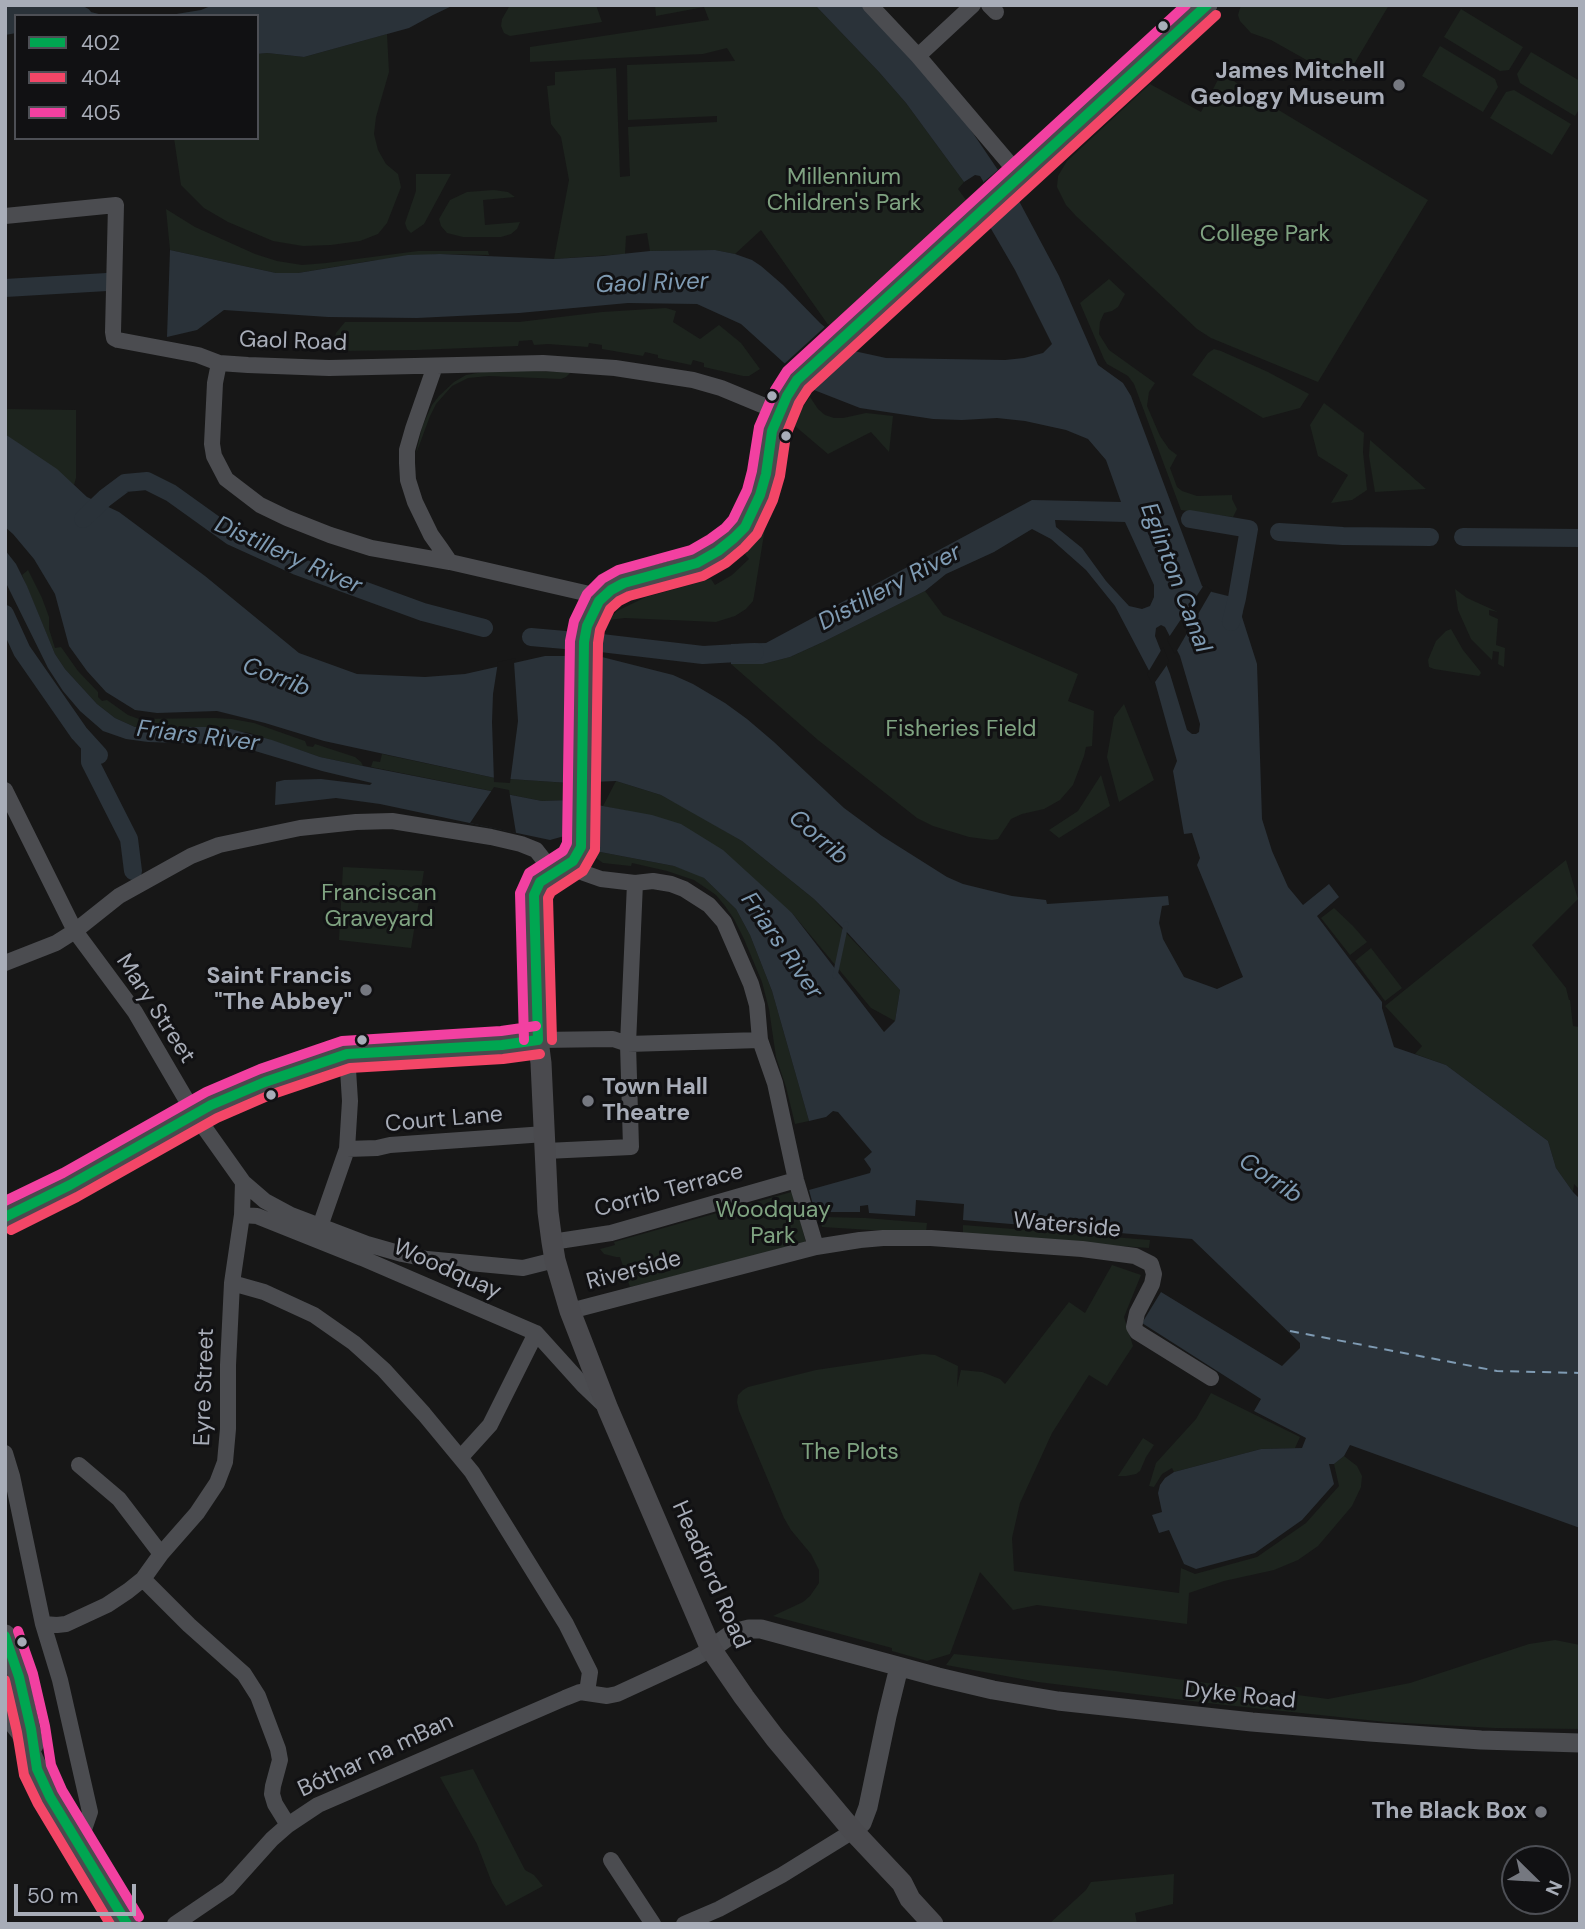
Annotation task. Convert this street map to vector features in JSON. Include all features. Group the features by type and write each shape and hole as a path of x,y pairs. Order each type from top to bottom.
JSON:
{"main road":[{"path":"554,873 577,854 583,655 587,626 599,601 624,583 697,563 718,551 740,533 760,495 772,432 779,412 797,380 1207,5"},
{"name":"Headford Road","path":"554,873 540,882 534,895 538,1040 548,1212 553,1251 570,1311 608,1409 711,1649 775,1738 853,1831 902,1883 910,1899 933,1924"},
{"path":"5,1217 70,1185 194,1113 265,1082 347,1054 502,1045 538,1040"},
{"path":"6,1640 19,1677 37,1769"},
{"path":"5,1688 8,1677 6,1640"},
{"path":"5,1718 14,1723 21,1732 50,1797 127,1924"},
{"name":"Headford Road","path":"902,1883 912,1888 947,1924"}],"street":[{"path":"870,5 918,55 1015,181"},
{"path":"918,55 973,5"},
{"path":"5,216 116,205 114,338 198,355 219,363"},
{"name":"Gaol Road","path":"599,601 585,593 450,562 371,548 330,535 260,505 226,479 214,456 212,444 215,383 219,363 329,368 543,363 615,368 693,380 721,388 779,412"},
{"path":"435,366 407,450 408,480 431,535 450,562"},
{"name":"Mary Street","path":"5,790 75,931 135,1012 194,1113 243,1182"},
{"path":"5,963 56,943 119,896 191,856 219,845 300,828 392,821 491,837 536,850 554,873"},
{"path":"577,854 584,873 601,879 671,884 701,899 717,913 730,934 757,1005 760,1041 775,1083 796,1180 816,1247"},
{"path":"628,1044 635,883"},
{"path":"538,1040 613,1039 628,1044 760,1041"},
{"name":"Court Lane","path":"347,1149 390,1145 545,1143 631,1147 628,1044"},
{"path":"318,1234 347,1149 350,1101 347,1054"},
{"name":"Corrib Terrace","path":"553,1251 796,1180"},
{"name":"Eyre Street","path":"43,1624 66,1624 107,1605 143,1579 197,1513 217,1483 225,1462 228,1429 232,1283 242,1214 243,1182"},
{"name":"Woodquay","path":"243,1182 265,1201 362,1258 536,1333 608,1409"},
{"name":"Woodquay","path":"242,1214 427,1259 523,1268 553,1251"},
{"name":"Waterside","path":"792,1254 816,1247 883,1238 931,1238 1135,1256 1145,1260 1153,1268 1152,1284 1137,1313 1134,1326 1137,1332 1211,1378"},
{"name":"Riverside","path":"570,1311 792,1254"},
{"path":"232,1283 295,1305 354,1343 383,1370 461,1457 566,1624 590,1672 587,1692"},
{"path":"461,1457 490,1425 536,1333"},
{"path":"5,1453 43,1624 61,1680 90,1812 79,1844"},
{"path":"79,1465 119,1499 161,1554"},
{"path":"143,1579 243,1674 258,1696 280,1760 272,1794 288,1825"},
{"name":"Dyke Road","path":"711,1649 733,1633 761,1629 899,1667 993,1690 1045,1699 1370,1732 1481,1740 1580,1743"},
{"name":"Bóthar na mBan","path":"175,1924 228,1888 272,1839 318,1805 580,1692 607,1696 617,1694 711,1649"},
{"path":"684,1924 720,1917 862,1823 868,1807 899,1667"},
{"path":"611,1860 653,1924"}],"green space":[{"path":"510,5 596,5 602,22 510,36 504,33 501,26"},
{"name":"Millennium Children's Park","path":"655,5 815,5 906,103 964,182 958,189 966,200 829,326 761,230 735,254 715,250 650,251 647,233 626,236 625,254 554,259 569,180 561,137 551,124 547,86 555,85 555,72 616,68 620,177 630,176 628,127 717,122 717,116 628,120 627,65 735,61 727,48 703,54 530,62 530,47 709,20 704,7 656,16"},
{"path":"1241,5 1389,5 1344,81 1271,40 1251,33 1240,21 1238,15"},
{"path":"1461,9 1523,47 1509,70 1500,71 1444,37"},
{"path":"387,34 389,72 374,134 378,150 386,164 398,174 401,187 387,223 378,234 360,241 303,246 273,241 228,222 204,208 181,185 174,140 259,140 259,54 304,57"},
{"path":"1440,46 1495,79 1498,87 1483,112 1422,76"},
{"path":"1531,52 1580,81 1580,108 1575,116 1520,83 1517,74"},
{"name":"College Park","path":"1222,72 1247,91 1428,200 1318,382 1211,338 1197,329 1076,216 1066,205 1057,187 1058,176 1067,161 1150,84 1201,112"},
{"path":"1514,90 1571,124 1552,155 1490,118 1506,92"},
{"path":"416,174 451,174 424,224 411,233 405,223 416,191"},
{"path":"467,192 508,192 515,197 483,200 485,225 520,222 511,234 501,237 463,237 447,233 441,226 439,219 450,200"},
{"path":"166,209 195,227 255,254 302,265 418,251 488,251 489,255 440,254 370,261 298,273 276,273 170,250"},
{"path":"1109,279 1125,294 1118,307 1104,313 1099,334 1109,350 1155,383 1149,392 1147,406 1160,436 1177,455 1170,468 1177,487 1197,496 1232,495 1237,509 1233,517 1181,510 1134,384 1128,376 1107,364 1080,303"},
{"path":"666,308 676,311 673,322 700,339 719,325 741,343 760,369 749,376 743,376 704,367 704,363 693,360 691,365 658,358 658,355 645,352 643,356 602,349 602,345 534,345 532,340 519,341 518,346 332,351 336,333 345,322 519,322"},
{"path":"1214,349 1268,372 1309,394 1300,408 1263,418 1192,375"},
{"path":"494,370 571,372 561,379 489,376 468,378 452,386 436,404 416,454 422,427 439,396 466,375"},
{"path":"810,397 818,409 834,418 866,413 893,416 889,452 871,432 828,454 795,426"},
{"path":"1324,403 1364,433 1367,490 1352,500 1331,503 1348,475 1318,456 1310,425"},
{"path":"5,409 76,410 74,485 5,434"},
{"path":"1370,440 1426,489 1375,492 1369,456"},
{"path":"765,528 753,601 735,616 716,622 625,618 608,620 617,611 646,597 711,579 715,585 732,575 749,559 744,553"},
{"path":"28,570 49,617 49,629 55,648 61,647 78,671 98,692 102,701 107,700 128,715 139,719 215,718 254,723 305,741 307,746 313,747 315,744 355,757 363,766 320,757 250,733 209,727 135,727 115,718 97,704 55,654 22,575"},
{"path":"1455,589 1467,598 1498,612 1489,610 1489,615 1498,619 1496,645 1505,648 1504,667 1498,664 1499,652 1493,651 1492,660 1471,639 1458,610"},
{"name":"Fisheries Field","path":"925,591 943,615 1078,674 1068,701 1094,711 1092,746 1086,747 1073,785 1060,800 1044,809 1011,819 998,839 969,837 917,818 818,740 731,664 763,664 790,657"},
{"path":"1451,629 1480,671 1479,676 1429,667 1428,660 1436,641"},
{"path":"1124,704 1154,780 1119,802 1107,757 1114,717"},
{"path":"382,754 495,778 569,783 569,800 542,801 371,767 373,761 380,762"},
{"path":"1101,775 1110,806 1059,838 1049,830 1078,811"},
{"path":"616,781 661,795 742,841 814,899 900,990 895,1021 871,1008 792,913 627,811 603,806"},
{"path":"595,851 692,872 704,878 736,909 750,935 772,991 809,1121 795,1124 776,1057 762,982 744,939 725,906 716,895 694,880 632,863 631,866 603,863 596,858"},
{"path":"1566,860 1578,899 1532,945 1566,988 1573,1026 1579,1027 1580,1190 1574,1184 1573,1192 1556,1168 1548,1141 1446,1065 1415,1054 1422,1046 1385,1006"},
{"name":"Franciscan Graveyard","path":"343,867 424,871 411,948 339,940"},
{"path":"1334,908 1367,942 1350,955 1321,918"},
{"path":"1371,948 1402,988 1385,1001 1355,961"},
{"name":"Woodquay Park","path":"795,1191 793,1193 806,1243 630,1287 620,1257 604,1254 600,1249 615,1245 614,1242"},
{"path":"825,1217 927,1223 926,1232 822,1227 821,1223"},
{"path":"963,1225 1150,1240 1149,1248 963,1235"},
{"name":"The Plots","path":"1112,1265 1141,1275 1124,1317 1133,1346 1107,1386 1089,1375 1052,1433 1020,1503 1012,1538 1014,1571 1179,1593 1181,1568 1195,1574 1257,1557 1306,1523 1339,1486 1334,1464 1344,1456 1357,1466 1362,1476 1361,1487 1352,1506 1318,1546 1298,1560 1274,1570 1224,1581 1189,1593 1187,1624 1037,1605 1013,1610 980,1572 950,1654 927,1661 892,1651 892,1648 773,1616 810,1596 819,1583 819,1570 811,1554 784,1518 739,1411 738,1395 748,1387 816,1370 923,1354 935,1355 958,1366 957,1387 961,1370 982,1372 1000,1379 1005,1384 1069,1302 1085,1313"},
{"path":"1211,1393 1300,1437 1295,1448 1261,1449 1174,1472 1172,1468 1162,1474 1154,1487 1149,1486 1156,1463 1196,1419"},
{"path":"1143,1438 1154,1445 1140,1471 1118,1476"},
{"path":"1555,1640 1580,1645 1580,1729 1386,1722 1038,1682 946,1665 954,1654 1116,1671 1328,1699 1410,1683 1529,1644"},
{"path":"473,1769 525,1870 534,1875 543,1886 506,1906 492,1883 477,1844 440,1777"},
{"path":"1174,1874 1173,1904 1135,1913 1137,1924 1049,1924 1086,1890 1091,1882"}],"water":[{"path":"15,5 62,5 99,14 17,14"},
{"path":"213,5 454,5 409,28 304,57 259,54 259,14 176,14"},
{"path":"815,5 861,5 920,67 962,117 1019,201 1059,276 1098,365 1123,383 1131,396 1202,586 1212,592 1244,600 1242,617 1257,664 1262,819 1288,887 1303,905 1329,884 1339,897 1317,916 1382,1002 1394,1047 1446,1065 1548,1141 1556,1168 1580,1199 1580,1528 1350,1445 1344,1456 1334,1464 1329,1464 1334,1484 1302,1520 1255,1553 1196,1569 1184,1564 1169,1530 1159,1533 1152,1515 1162,1512 1158,1493 1165,1478 1174,1472 1261,1449 1302,1448 1306,1438 1254,1411 1261,1399 1142,1323 1161,1292 1282,1366 1300,1348 1300,1343 1192,1239 963,1220 964,1204 916,1200 915,1216 869,1213 868,1205 860,1206 860,1212 815,1212 809,1190 870,1173 871,1169 864,1159 872,1152 838,1112 833,1111 826,1117 809,1121 772,991 750,935 736,909 704,878 674,866 595,851 568,835 550,840 380,804 336,798 275,805 276,782 284,780 321,779 370,785 372,783 245,748 148,742 126,739 103,731 80,711 63,691 48,668 5,581 5,550 16,564 55,654 65,669 97,704 115,718 135,727 231,729 320,757 542,801 569,800 652,815 681,824 723,850 792,913 884,1032 895,1021 900,990 845,930 814,899 742,841 661,795 616,781 569,783 495,778 324,741 217,711 157,713 135,710 106,692 69,646 55,594 34,559 5,527 5,434 57,469 87,497 119,512 205,576 299,653 357,674 425,677 465,674 545,656 598,656 673,675 725,703 747,719 844,808 882,836 947,877 963,884 1012,896 1046,900 1047,904 1168,896 1169,905 1162,906 1159,923 1163,939 1184,977 1217,989 1243,977 1197,865 1200,858 1192,833 1184,834 1173,771 1177,761 1155,682 1115,606 1086,570 1051,539 1032,529 994,552 946,574 925,591 790,657 763,664 731,664 731,644 766,643 1032,500 1121,502 1106,460 1088,439 1066,430 1025,421 997,418 933,419 860,408 814,390 741,324 697,304 628,303 519,313 417,318 328,317 224,310 197,330 167,337 170,250 276,273 298,273 408,255 554,259 650,251 715,250 735,254 761,266 820,323 854,351 886,358 1005,360 1043,353 1052,344 990,227 983,181 980,176 975,175 964,182 906,103","holes":["1055,520 1125,522 1154,585 1154,597 1150,606 1142,609 1129,606 1106,581 1082,548 1056,527","1161,625 1165,627 1180,656 1200,724 1196,734 1187,730 1155,636 1156,628"]}],"pier":[{"path":"998,170 1019,201 987,229 980,185"},
{"path":"828,324 857,348 810,392 783,365"},
{"path":"1204,585 1212,590 1175,654 1167,640"},
{"path":"1163,647 1169,662 1153,685 1147,674"},
{"path":"516,658 514,662 518,721 510,783 494,782 492,722 498,662"},
{"path":"494,787 509,790 516,833 470,823"}],"waterway":[{"path":"5,8 24,6 77,14"},
{"path":"5,26 14,24"},
{"name":"Gaol River","path":"5,288 107,282"},
{"name":"Distillery River","path":"83,519 125,483 147,481 171,493 231,536 297,566 423,612 484,628"},
{"name":"Distillery River","path":"1190,519 1249,529 1231,622"},
{"name":"Distillery River","path":"1279,532 1430,537"},
{"name":"Distillery River","path":"1463,537 1580,538"},
{"name":"Friars River","path":"5,614 22,651 79,733 99,755"},
{"name":"Distillery River","path":"531,637 565,640"},
{"name":"Distillery River","path":"601,643 703,655 755,652"},
{"path":"90,745 90,762 129,839 133,871"},
{"path":"835,976 846,924"}],"ferry route":[{"path":"1290,1331 1497,1371 1580,1373"}],"transit line":[{"name":"405","path":"524,1040 520,893 529,873 563,851 567,843 570,641 574,621 587,594 602,579 618,570 691,550 725,528 733,519 747,490 759,427 775,390 787,371 1186,5"},
{"name":"402","path":"538,1040 534,895 540,882 573,861 581,847 584,642 587,626 599,601 624,583 697,563 734,538 745,527 760,495 772,431 797,380 1207,5"},
{"name":"404","path":"552,1040 548,898 551,892 583,871 595,850 598,643 600,630 610,609 629,596 703,576 726,563 744,548 757,534 773,500 780,476 786,435 808,389 1216,15"},
{"name":"405","path":"5,1201 63,1173 206,1092 260,1069 342,1041 501,1031 536,1026"},
{"name":"402","path":"5,1217 70,1185 211,1105 265,1082 347,1054 502,1045 538,1040"},
{"name":"404","path":"11,1230 77,1197 217,1118 270,1095 350,1068 503,1059 540,1054"},
{"name":"405","path":"18,1631 33,1674 51,1765 62,1790 139,1917"},
{"name":"402","path":"5,1636 19,1677 37,1769 50,1797 127,1924"},
{"name":"404","path":"5,1680 24,1775 38,1804 110,1924"}],"place":[{"name":"James Mitchell Geology Museum","path":"1399,85"},
{"name":"Saint Francis \"The Abbey\"","path":"366,990"},
{"name":"Town Hall Theatre","path":"588,1101"},
{"name":"The Black Box","path":"1541,1812"}],"water label":[{"name":"Eglinton Canal","path":"1175,578"},
{"name":"Corrib","path":"276,678"},
{"name":"Corrib","path":"818,838"},
{"name":"Corrib","path":"1270,1179"}]}
